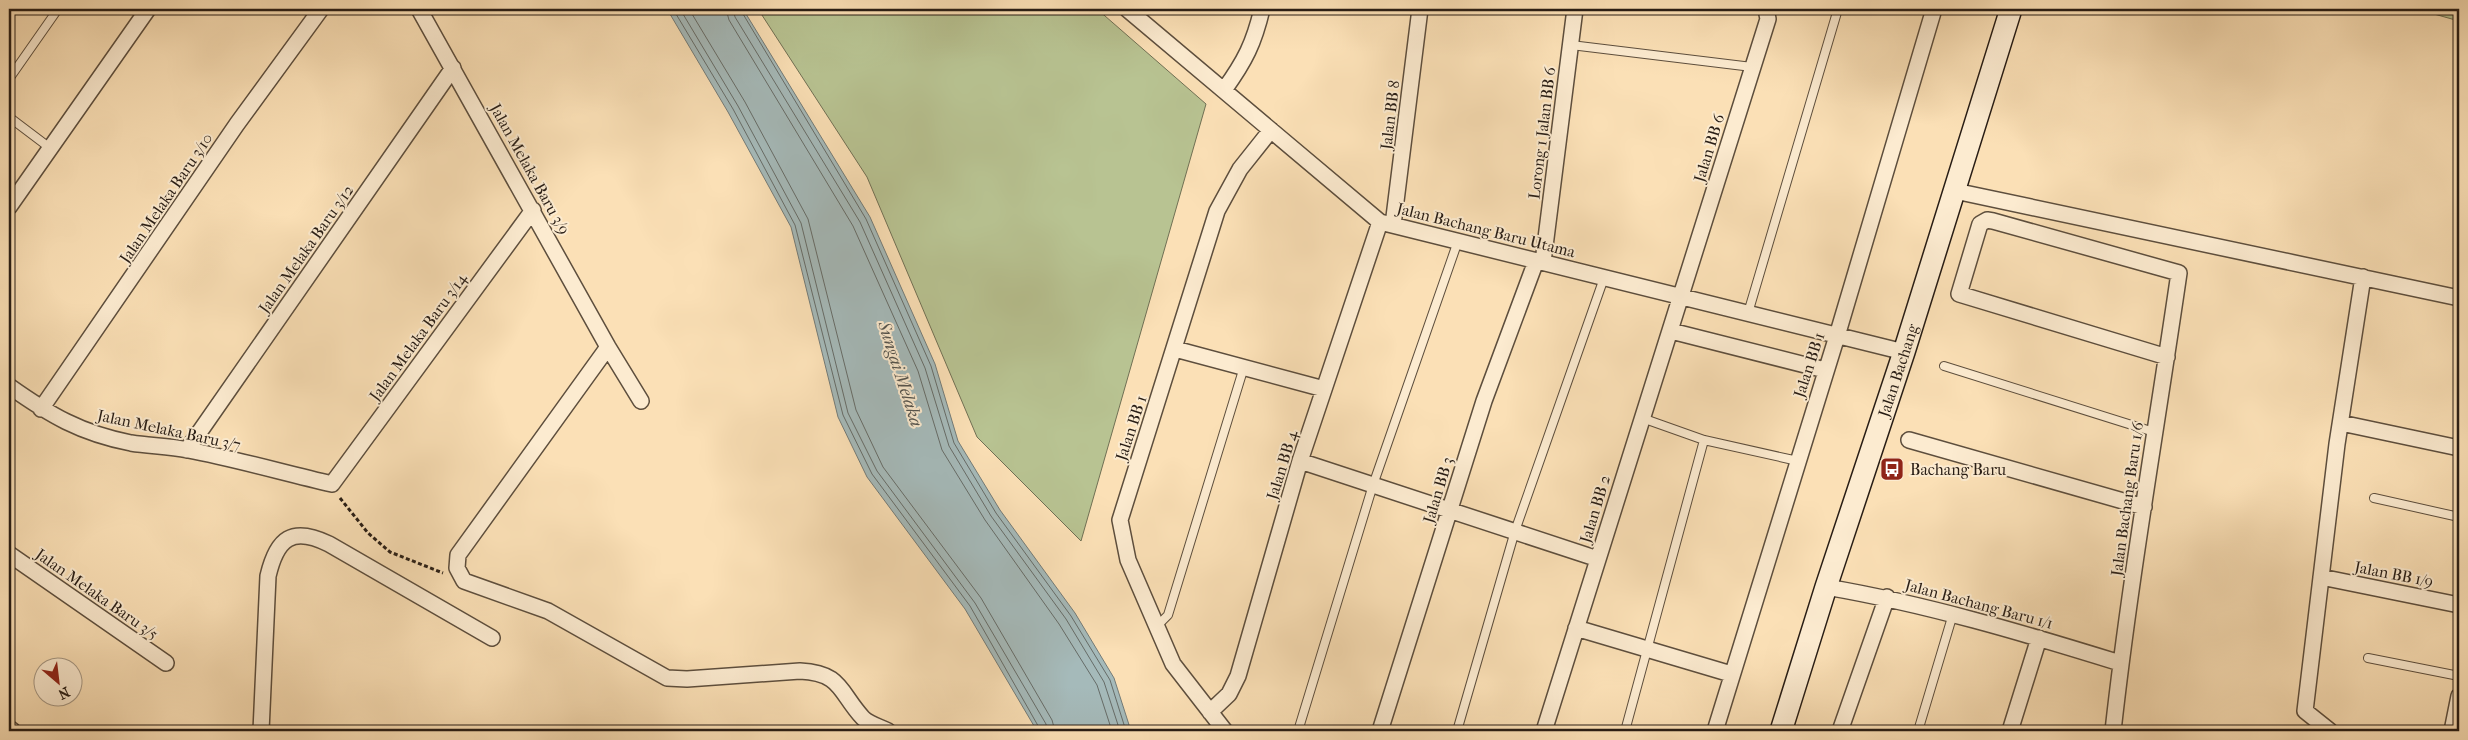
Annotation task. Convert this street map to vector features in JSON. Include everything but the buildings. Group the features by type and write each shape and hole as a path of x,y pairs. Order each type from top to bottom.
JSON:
{"street":[{"path":"9,207 148,9"},
{"name":"Jalan Melaka Baru 3/10","path":"41,409 237,124 321,9"},
{"name":"Jalan Melaka Baru 3/9","path":"419,9 608,347 641,401"},
{"name":"Jalan Bachang Baru Utama","path":"1127,9 1386,224 1904,352"},
{"path":"1224,90 1239,70 1254,42 1262,9"},
{"name":"Jalan BB 8","path":"1386,224 1420,9"},
{"name":"Lorong 1 Jalan BB 6","path":"1539,262 1575,9"},
{"name":"Jalan BB 6","path":"1682,297 1768,18 1766,9"},
{"name":"Jalan BB 1","path":"1715,731 1731,674 1837,336 1934,9"},
{"name":"Jalan Bachang","path":"1781,731 1826,587 1904,352 2011,9"},
{"name":"Jalan Melaka Baru 3/12","path":"187,450 453,68"},
{"name":"Jalan BB 1","path":"1225,731 1173,664 1128,560 1120,520 1217,211 1240,169 1271,130"},
{"path":"1955,191 2459,298"},
{"name":"Jalan Melaka Baru 3/14","path":"332,484 533,210"},
{"name":"Jalan Bachang Baru 1/6","path":"2113,731 2120,663 2179,272 1987,220 1980,224 1960,294 2166,357"},
{"name":"Jalan BB 4","path":"1210,712 1228,694 1238,676 1300,461 1324,389 1386,224"},
{"name":"Jalan BB 3","path":"1380,731 1484,401 1539,262"},
{"path":"2330,731 2305,711 2341,423 2364,277"},
{"name":"Jalan BB 2","path":"1544,731 1682,297"},
{"path":"1671,330 1825,370"},
{"path":"608,347 458,555 457,568 464,581 548,611 667,678 686,680 800,671 816,672 829,676 864,720 888,731"},
{"path":"1174,349 1324,389"},
{"name":"Jalan Melaka Baru 3/7","path":"9,386 41,409 71,426 101,436 132,443 187,450 332,484"},
{"path":"2341,423 2459,448"},
{"path":"1909,440 2144,507"},
{"path":"1300,461 1598,559"},
{"path":"261,731 268,576 272,556 281,543 295,536 312,536 329,544 492,638"},
{"name":"Jalan Melaka Baru 3/5","path":"9,554 166,663"},
{"name":"Jalan BB 1/9","path":"2321,577 2459,605"},
{"name":"Jalan Bachang Baru 1/1","path":"1826,587 1887,597 1953,614 2120,663"},
{"path":"1840,731 1887,597"},
{"path":"1576,628 1731,674"},
{"path":"2010,731 2038,638"},
{"path":"2452,731 2459,696"},
{"path":"9,728 13,731"}],"lane":[{"path":"9,79 58,9"},
{"path":"1748,313 1838,9"},
{"path":"1571,44 1752,67"},
{"path":"9,117 50,148"},
{"path":"1298,731 1373,485 1458,241"},
{"path":"1457,731 1515,531 1604,278"},
{"path":"1944,366 2154,432"},
{"path":"1157,626 1168,615 1244,367"},
{"path":"1642,418 1704,440 1798,461"},
{"path":"1625,731 1649,649 1704,440"},
{"path":"2374,498 2459,518"},
{"path":"1918,731 1953,614"},
{"path":"2368,658 2459,676"}],"path":[{"path":"332,484 348,510 390,552 464,581"}],"green space":[{"path":"758,9 1097,9 1206,104 1081,541 977,437 867,177"},
{"path":"2416,9 2459,9 2459,21"}],"water":[{"name":"Sungai Melaka","path":"667,9 743,9 870,217 935,364 958,441 1000,510 1075,613 1114,678 1131,731 1037,731 965,609 867,477 838,417 791,227 728,112"}],"place":[{"name":"Bachang Baru","path":"1892,469"}]}
